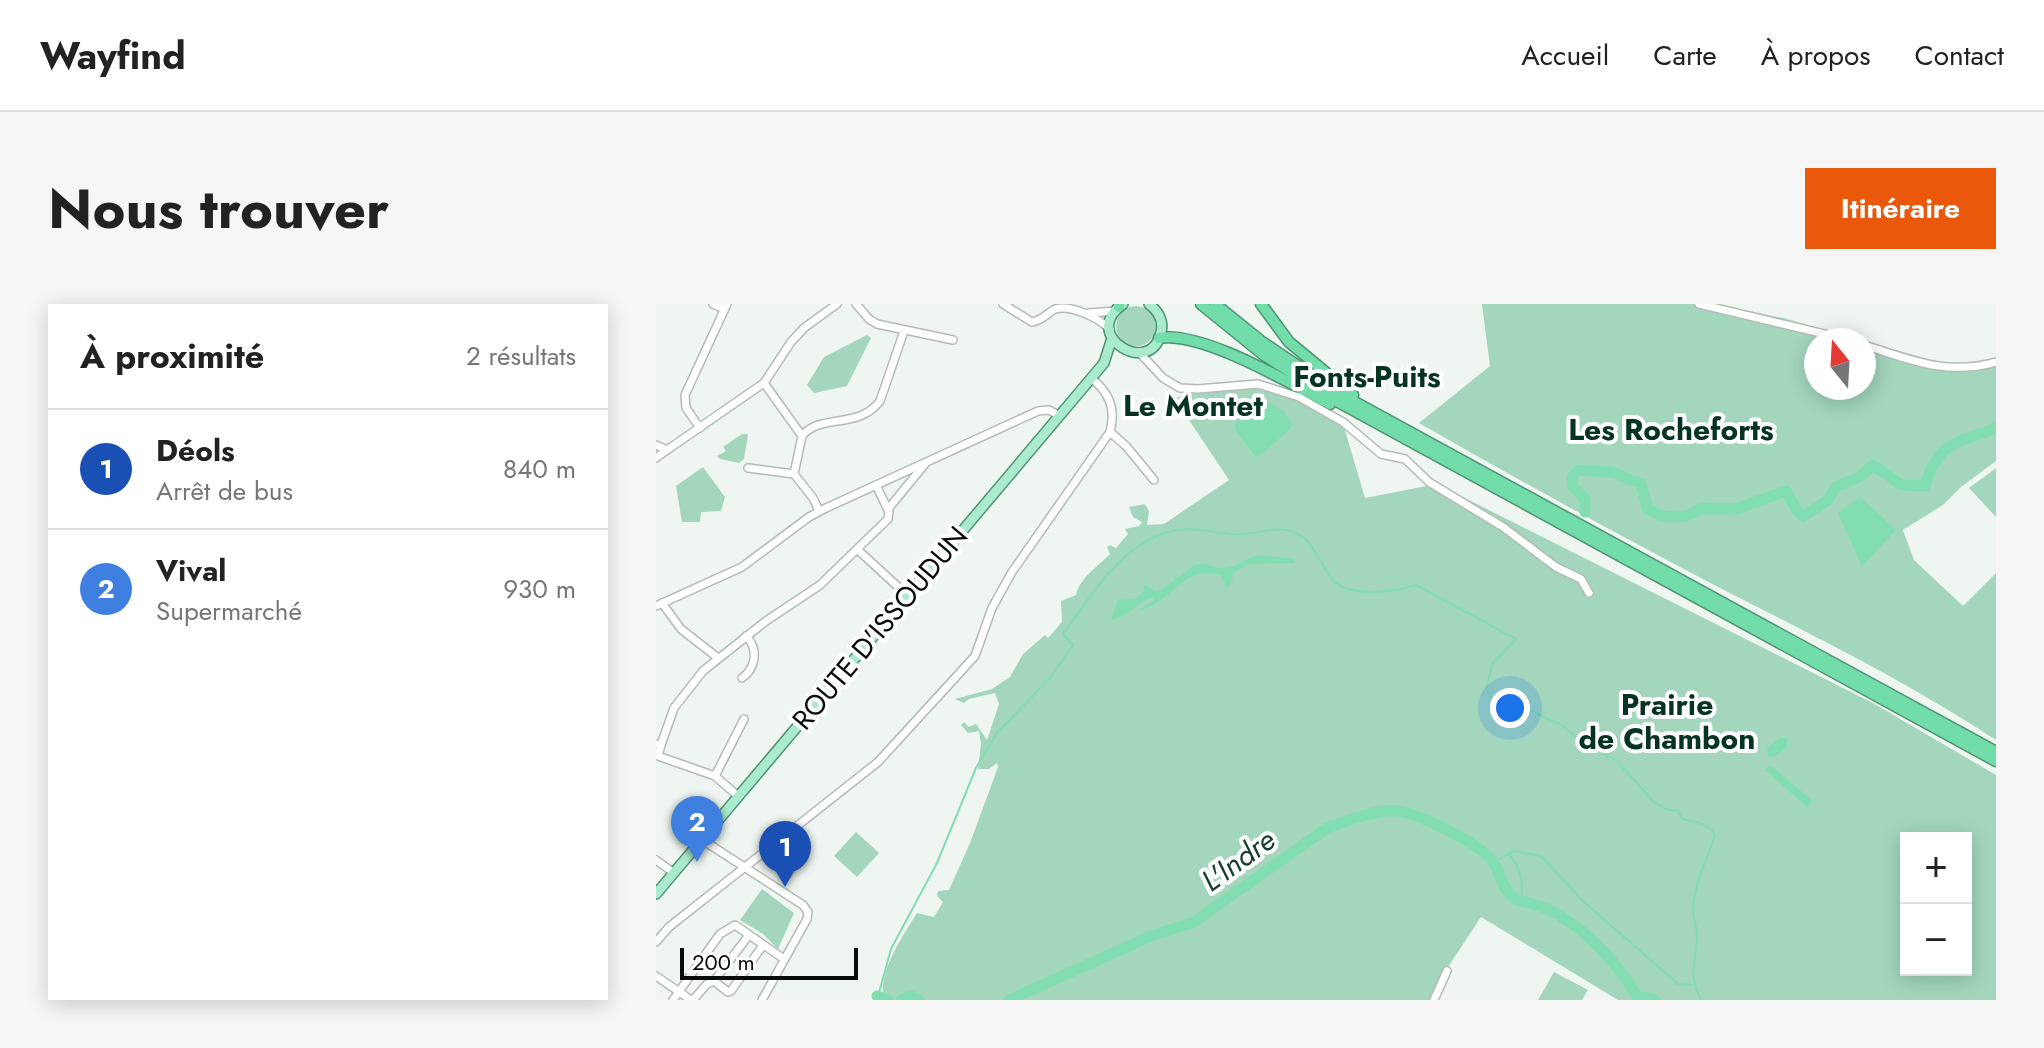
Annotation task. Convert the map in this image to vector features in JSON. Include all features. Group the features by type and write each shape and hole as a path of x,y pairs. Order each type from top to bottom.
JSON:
{"highway":[{"path":"1201,304 1296,377 1377,424 1996,761"},
{"path":"1215,304 1297,367 1404,429 1996,752"},
{"path":"1261,304 1277,327 1306,358 1404,429"},
{"path":"1156,342 1173,336 1190,340 1235,357 1340,410 1377,424"}],"main road":[{"path":"1149,304 1159,315"},
{"path":"1156,342 1162,327 1159,315 1161,304"},
{"name":"ROUTE D'ISSOUDUN","path":"656,894 1102,365 1119,306"},
{"path":"1111,333 1119,346 1134,352"},
{"name":"ROUTE D'ISSOUDUN","path":"1102,365 1156,342"}],"street":[{"path":"700,428 686,408 685,395 726,306 713,304"},
{"path":"656,458 764,383 791,342 804,328 837,304"},
{"path":"856,304 869,319 904,331 953,340"},
{"path":"1003,304 1032,322 1043,319 1060,306 1105,314 1119,306"},
{"path":"1699,304 1804,329"},
{"path":"1087,313 1111,333"},
{"path":"794,474 802,436 814,427 863,418 873,411 880,401 904,331"},
{"path":"1155,369 1151,356 1156,342"},
{"path":"1876,348 1945,368 1959,369 1996,362"},
{"path":"1134,352 1166,381 1185,389 1258,384 1299,397 1343,422 1381,454 1405,459 1426,481 1503,527 1556,567 1581,579 1589,593"},
{"path":"656,942 669,927 878,762 975,656 992,608 1012,572 1110,432 1112,404 1091,378"},
{"path":"764,383 802,436"},
{"path":"718,658 681,629 658,602 742,567 819,511 1042,410 1060,416"},
{"path":"1110,432 1154,480"},
{"path":"656,445 667,450"},
{"path":"888,509 927,462"},
{"path":"748,468 794,474 819,511"},
{"path":"738,796 715,776 658,756 658,744 678,702 718,658 820,585 889,518 876,485"},
{"path":"858,550 908,596"},
{"path":"742,678 749,672 755,656 753,643 746,636"},
{"path":"715,776 744,719"},
{"path":"701,839 803,905 808,912 765,999"},
{"path":"656,860 674,873"},
{"path":"673,1000 728,927 735,925 784,959"},
{"path":"656,976 692,1000 714,981 749,935"},
{"path":"714,981 731,991 763,945"},
{"path":"1434,1000 1447,971"}],"shaded area":[{"path":"1482,304 1715,304 1819,328 1804,328 1804,400 1876,400 1876,344 1928,359 1921,365 1940,369 1958,371 1996,364 1996,461 1943,505 1903,530 1914,560 1963,606 1996,573 1996,740 1894,679 1643,547 1419,423 1490,366"},
{"path":"1136,306 1150,312 1156,326 1150,340 1136,346 1122,340 1116,326 1122,312"},
{"path":"867,335 871,338 847,386 814,393 807,385 824,357"},
{"path":"1248,388 1274,393 1310,407 1344,427 1365,498 1437,484 1873,703 1996,775 1996,1000 1618,1000 1481,917 1444,973 1432,1000 893,1000 883,996 889,963 917,913 934,917 943,902 937,896 938,891 949,890 998,767 997,763 989,769 978,769 979,731 968,733 961,725 964,722 969,727 976,724 987,740 999,704 995,693 964,703 955,699 992,689 1010,677 1023,654 1045,635 1048,638 1062,622 1061,601 1076,595 1085,578 1110,554 1107,547 1116,548 1128,534 1125,529 1139,526 1142,522 1133,517 1129,507 1145,504 1149,511 1147,525 1164,524 1229,480 1172,399"},
{"path":"1262,399 1284,411 1292,424 1262,454 1255,456 1236,431 1235,424 1254,402"},
{"path":"742,434 748,434 744,459 739,463 717,456 726,451 723,447"},
{"path":"703,467 725,497 721,511 701,512 700,522 682,522 676,486"},
{"path":"1996,468 1996,517 1969,488"},
{"path":"1860,497 1896,530 1862,566 1838,513"},
{"path":"1260,555 1294,559 1294,563 1249,564 1233,573 1232,582 1227,588 1220,575 1195,576 1150,607 1138,611 1154,600 1152,597 1111,620 1118,600 1135,599 1144,592 1144,585 1158,592 1175,580 1172,574 1177,578 1195,565 1224,568"},
{"path":"1780,738 1787,738 1787,747 1776,756 1769,757 1767,748"},
{"path":"1770,765 1813,801 1807,807 1765,770"},
{"path":"856,832 879,853 857,877 834,856"},
{"path":"762,889 794,913 778,949 763,934 740,920"},
{"path":"1554,972 1588,990 1582,1000 1538,1000"}],"waterway":[{"path":"1585,512 1585,499 1573,487 1572,477 1578,470 1612,472 1641,484 1648,509 1663,516 1684,517 1703,508 1736,509 1786,491 1803,516 1827,501 1836,487 1859,477 1873,465 1902,485 1925,486 1930,471 1943,451 1960,441 1996,428"},
{"path":"877,1000 891,949 937,863 976,768 997,733 1049,679 1073,645 1063,634 1110,572 1139,546 1155,537 1190,529 1240,534 1289,531 1309,543 1329,575 1340,586 1372,592 1416,585 1516,639 1493,663 1486,688 1492,699 1562,725 1584,744 1616,760 1655,803 1678,811 1683,819 1698,822 1713,832 1715,836 1698,881 1693,908 1697,935 1694,977 1701,1000"},
{"name":"L'Indre","path":"1009,1000 1151,936 1194,922 1327,828 1389,811 1420,818 1450,831 1477,848 1494,863 1512,896 1545,908 1572,924 1609,957 1637,996 1655,1000"},
{"name":"L'Indre","path":"1493,862 1514,851 1541,856 1584,902 1678,984 1692,985"},
{"name":"L'Indre","path":"1509,854 1521,876 1521,900"},
{"path":"877,996 888,1000"},
{"path":"901,1000 911,996 919,1000"}],"place":[{"name":"Vival","path":"697,862"},
{"name":"Déols","path":"785,887"}],"district":[{"name":"Fonts-Puits","path":"1367,376"},
{"name":"Le Montet","path":"1193,405"},
{"name":"Les Rocheforts","path":"1671,429"},
{"name":"Prairie de Chambon","path":"1667,721"}]}
